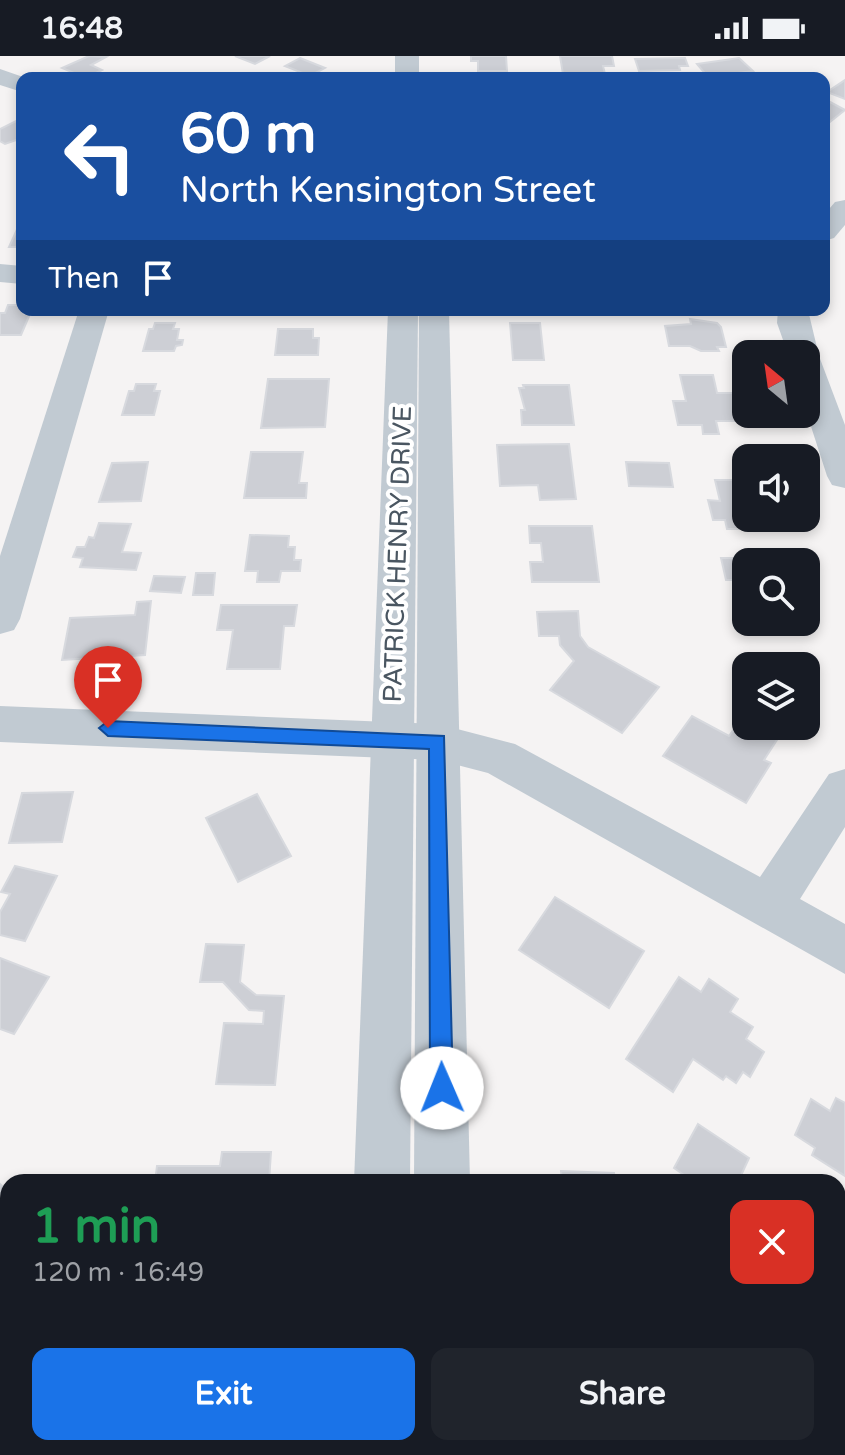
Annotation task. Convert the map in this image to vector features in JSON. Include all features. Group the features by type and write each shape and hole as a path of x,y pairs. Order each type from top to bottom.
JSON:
{"street":[{"path":"0,619 92,316"},
{"name":"PATRICK HENRY DRIVE","path":"382,1174 403,316"},
{"name":"PATRICK HENRY DRIVE","path":"434,316 442,1174"},
{"path":"794,316 800,340"},
{"path":"820,402 845,476"},
{"path":"0,724 438,742 509,760 845,950"},
{"path":"769,905 845,788"}],"building":[{"path":"89,56 106,57 91,65 102,70 98,72 72,72 62,68"},
{"path":"235,56 270,56 255,64"},
{"path":"471,56 506,56 507,71 478,71 478,61 471,61"},
{"path":"560,56 612,56 614,66 603,66 604,72 563,72"},
{"path":"300,58 325,68 318,72 300,72 285,66"},
{"path":"685,58 688,66 679,66 680,70 639,71 635,59"},
{"path":"739,58 753,71 704,72 697,64"},
{"path":"845,80 845,99 830,93"},
{"path":"830,102 845,110 830,122"},
{"path":"16,121 16,140 5,144 0,141 0,129"},
{"path":"16,232 16,247 9,247"},
{"path":"8,305 16,305 16,316 29,316 21,335 0,335 0,313 5,313"},
{"path":"690,319 717,323 726,347 717,347 719,351 701,351 690,346 669,346 665,326 691,324"},
{"path":"155,323 175,323 173,329 179,329 177,340 183,340 182,345 176,346 174,351 143,351 149,329 153,329"},
{"path":"510,323 540,323 544,360 513,360"},
{"path":"278,329 313,329 313,338 319,338 318,355 275,355"},
{"path":"680,375 713,375 717,393 732,393 732,421 716,421 719,434 703,434 702,425 678,425 673,401 686,401"},
{"path":"268,379 329,379 325,427 261,428"},
{"path":"136,384 156,384 154,391 160,391 154,415 122,415 129,391 134,391"},
{"path":"523,385 569,385 574,425 522,425 521,410 525,410 519,388 524,388"},
{"path":"569,444 576,499 540,500 538,485 500,486 497,445"},
{"path":"251,452 303,452 299,483 307,483 306,498 244,498"},
{"path":"148,462 141,501 99,502 112,463"},
{"path":"626,462 669,463 673,487 629,486"},
{"path":"715,480 732,480 732,529 727,529 725,520 713,520 708,500 720,501"},
{"path":"99,523 131,524 122,552 141,553 136,570 80,567 83,558 73,557 77,547 85,547 89,537 94,538"},
{"path":"529,526 592,526 599,582 532,582 530,562 543,562 541,543 530,543"},
{"path":"250,535 289,536 288,547 295,547 294,560 301,560 300,571 281,571 279,582 257,582 258,571 245,571"},
{"path":"721,558 732,558 732,580 726,580"},
{"path":"196,573 215,573 213,595 193,595"},
{"path":"154,576 185,577 181,593 150,591"},
{"path":"151,601 145,655 62,660 70,618 135,615 137,602"},
{"path":"221,605 297,605 294,626 284,626 280,669 227,669 233,630 217,630"},
{"path":"578,611 580,636 588,647 659,687 622,733 550,690 574,661 560,645 559,636 539,636 537,612"},
{"path":"692,716 729,736 732,732 732,740 777,740 764,760 771,763 746,803 663,756"},
{"path":"73,792 62,842 9,843 22,793"},
{"path":"257,794 291,856 238,882 206,818"},
{"path":"15,866 57,876 25,941 0,935 0,912 10,894 1,892"},
{"path":"555,897 644,951 609,1008 519,950"},
{"path":"206,944 244,945 240,982 256,995 284,996 275,1085 216,1084 224,1023 263,1024 264,1011 249,1010 223,982 200,982"},
{"path":"0,958 49,977 14,1034 0,1029"},
{"path":"679,977 701,992 709,979 738,999 730,1012 753,1027 746,1039 764,1052 750,1077 743,1072 736,1083 726,1076 723,1080 693,1059 673,1092 626,1059"},
{"path":"836,1098 845,1103 845,1174 812,1155 815,1148 795,1135 811,1099 830,1111"},
{"path":"698,1124 749,1158 742,1174 683,1174 674,1168"},
{"path":"222,1152 271,1152 270,1174 156,1174 157,1166 220,1166"},
{"path":"561,1171 614,1174 561,1174"}],"route":[{"path":"108,728 438,742 442,1088"}]}
